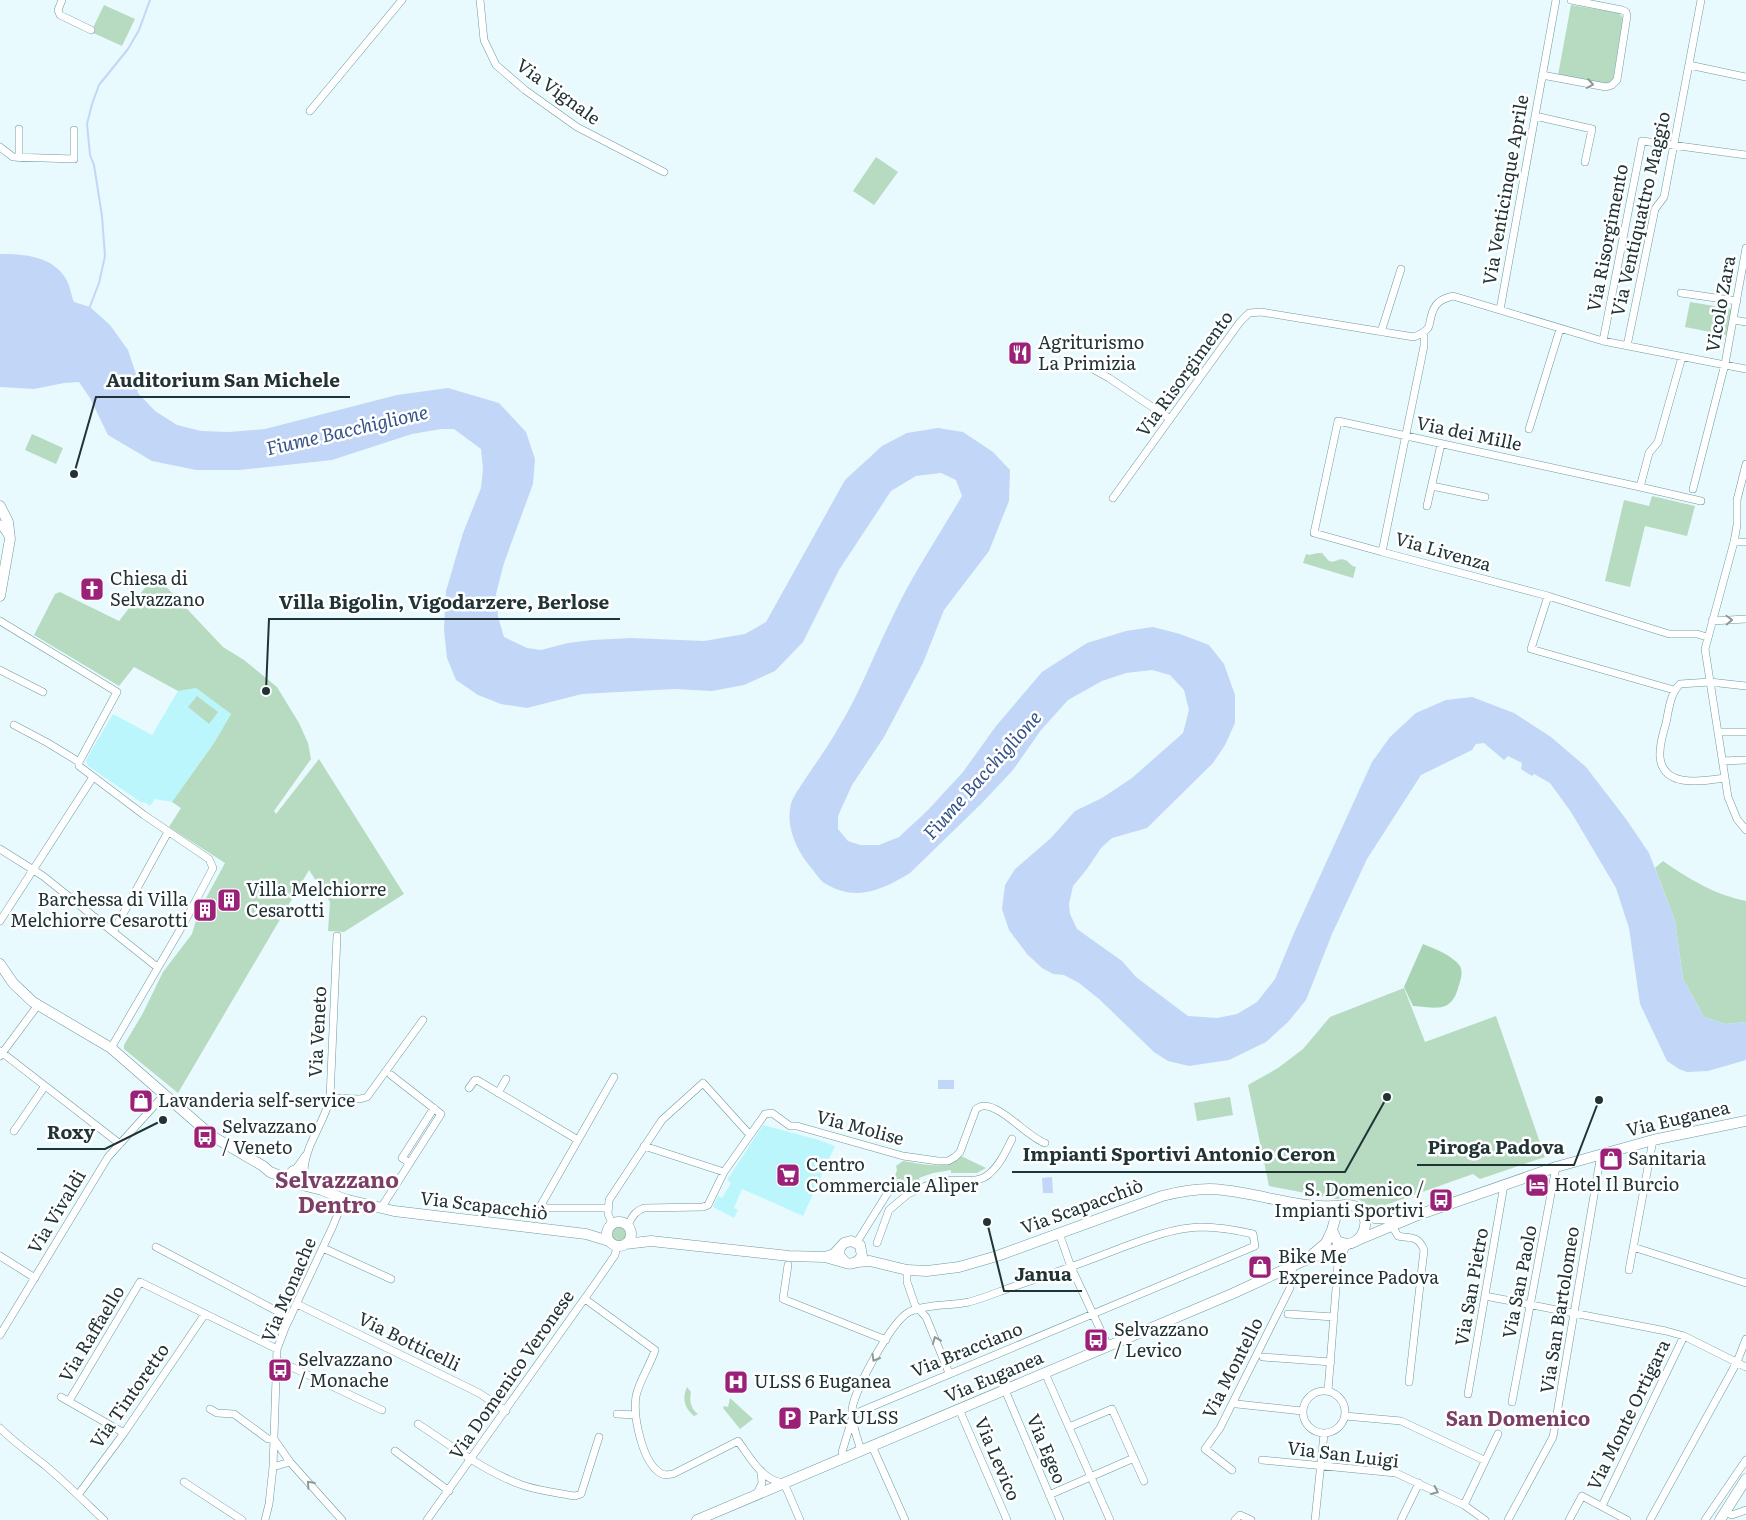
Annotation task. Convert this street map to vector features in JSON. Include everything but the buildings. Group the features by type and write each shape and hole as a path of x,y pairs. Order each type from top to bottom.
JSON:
{"street":[{"path":"62,0 58,10 60,15 90,30"},
{"path":"310,112 402,0"},
{"name":"Via Vignale","path":"480,0 484,40 496,65 525,90 582,130 664,172"},
{"name":"Via Venticinque Aprile","path":"1500,310 1556,0"},
{"name":"Via Venticinque Aprile","path":"1542,75 1606,87 1612,85 1617,80 1627,16 1626,12 1572,0"},
{"name":"Via Ventiquattro Maggio","path":"1627,346 1655,209 1664,197 1701,0"},
{"path":"1689,65 1746,77"},
{"path":"1535,116 1592,129 1585,162"},
{"path":"19,158 20,129"},
{"path":"0,147 8,155 19,158 74,159 74,130"},
{"name":"Via Risorgimento","path":"1603,341 1642,141 1674,146"},
{"path":"1674,146 1746,155"},
{"name":"Vicolo Zara","path":"1693,490 1725,364 1737,302 1743,286 1746,248"},
{"path":"1381,332 1402,269"},
{"path":"1681,293 1737,302"},
{"name":"Via Risorgimento","path":"1113,498 1240,322 1249,313 1261,312 1414,337 1422,334 1428,328 1434,308 1443,298 1453,296 1603,341 1725,364 1746,370"},
{"path":"1734,320 1746,322"},
{"path":"1529,429 1560,329"},
{"name":"Via Livenza","path":"1422,334 1424,346 1407,437 1382,552 1548,596 1669,634 1697,634 1708,637"},
{"path":"1640,487 1649,453 1658,442 1682,357"},
{"path":"1091,368 1170,419"},
{"name":"Via dei Mille","path":"1382,552 1314,533 1338,421 1701,500"},
{"path":"1427,506 1441,444"},
{"path":"1746,464 1737,500 1734,542 1705,650 1724,778 1737,819 1746,830"},
{"path":"1432,486 1485,497"},
{"path":"0,506 2,519 10,531 0,596"},
{"path":"1734,542 1746,542"},
{"path":"1548,596 1532,649 1674,690"},
{"path":"1712,621 1746,619"},
{"path":"0,620 118,692 79,762"},
{"path":"0,670 43,692"},
{"path":"1724,778 1695,782 1683,781 1673,777 1662,765 1660,749 1674,690 1680,684 1710,682 1746,686"},
{"path":"14,725 48,742 79,762 79,766 93,777 168,832 209,859 213,868 184,923 111,1048"},
{"path":"1718,732 1746,732"},
{"path":"1722,761 1746,760"},
{"path":"0,921 93,777"},
{"path":"112,932 168,832"},
{"path":"0,849 33,869 157,967"},
{"name":"Via Veneto","path":"300,1172 330,1098 337,936"},
{"name":"Via Scapacchiò","path":"0,964 13,983 38,1005 111,1048 212,1136 270,1172 295,1182 344,1199 412,1214 586,1234 617,1244 651,1241 789,1256 825,1257 846,1263"},
{"path":"38,1005 1,1053 120,1144"},
{"path":"330,1098 360,1099 367,1097 423,1020"},
{"path":"381,1208 410,1163 402,1158 434,1108 390,1075"},
{"path":"607,1208 546,1208 542,1207 542,1200 614,1077"},
{"path":"498,1093 506,1079"},
{"path":"470,1088 475,1080 477,1080 578,1140"},
{"path":"629,1227 631,1238 617,1244 607,1233 611,1224 607,1208 609,1200 662,1120 703,1083 750,1135"},
{"path":"14,1131 45,1086"},
{"name":"Via Vivaldi","path":"0,1335 108,1157 164,1095"},
{"name":"Via Molise","path":"629,1227 633,1215 644,1208 703,1207 708,1205 724,1172 765,1114 772,1113 790,1126 797,1126 903,1156 948,1161 955,1158 960,1152 976,1109 983,1106 1014,1121 1039,1141 1045,1143"},
{"name":"Via Euganea","path":"697,1520 1045,1373 1303,1261 1418,1215 1556,1167 1601,1154 1653,1140 1746,1121"},
{"path":"877,1243 885,1218 890,1210 908,1194 937,1182 984,1178 990,1174 998,1163 1012,1139"},
{"path":"1629,1270 1653,1140"},
{"path":"644,1146 724,1172"},
{"name":"Via San Bartolomeo","path":"1508,1520 1553,1437 1601,1154"},
{"name":"Via Scapacchiò","path":"263,1166 300,1172 322,1190"},
{"name":"Via San Paolo","path":"1512,1402 1556,1167"},
{"path":"295,1182 291,1174 300,1172"},
{"path":"840,1248 839,1255 846,1263 857,1262 862,1256 859,1247 892,1186 896,1184 902,1185 908,1194"},
{"name":"Via San Pietro","path":"1468,1394 1504,1185"},
{"name":"Via Scapacchiò","path":"857,1262 870,1261 907,1270 927,1271 959,1267 997,1256 1162,1196 1182,1191 1222,1190 1308,1205 1334,1207 1345,1205"},
{"name":"Via Monache","path":"265,1520 269,1504 273,1467 277,1349 344,1199"},
{"name":"Via Scapacchiò","path":"1308,1205 1323,1213 1332,1230"},
{"name":"Via Euganea","path":"1303,1261 1326,1243 1332,1230 1336,1212 1345,1205 1356,1206 1364,1214 1375,1218 1392,1220 1418,1215"},
{"path":"1338,1263 1353,1242 1362,1236 1365,1224 1364,1214"},
{"name":"Via Scapacchiò","path":"586,1234 622,1221 651,1241"},
{"path":"1392,1226 1398,1236 1415,1238 1420,1242 1424,1250 1409,1382"},
{"name":"Via Bracciano","path":"852,1416 949,1373 1094,1315 1255,1246 1253,1234 1232,1229 1200,1227 1181,1229 1147,1238 1071,1267"},
{"path":"1332,1230 1337,1240 1353,1242"},
{"path":"1328,1391 1338,1263 1332,1230"},
{"path":"1059,1233 1071,1267 1108,1346"},
{"path":"825,1257 834,1254 847,1241 859,1247 870,1261"},
{"name":"Via Domenico Veronese","path":"427,1520 506,1411 615,1254 617,1244"},
{"path":"156,1247 290,1318"},
{"path":"1633,1247 1746,1284"},
{"path":"323,1248 391,1279"},
{"name":"Via Vivaldi","path":"0,1256 35,1278"},
{"path":"1303,1261 1328,1256 1334,1258 1338,1263"},
{"path":"788,1265 783,1299 886,1340"},
{"name":"Via Montello","path":"1232,1470 1205,1448 1220,1428 1290,1288 1293,1266"},
{"path":"844,1457 842,1452 858,1392 867,1372 886,1340 902,1318 918,1310 970,1302 1071,1267"},
{"path":"907,1270 907,1282 918,1310 926,1317 949,1373"},
{"name":"Via Raffaello","path":"69,1401 140,1282 205,1314"},
{"path":"1485,1296 1666,1331 1684,1336 1746,1367"},
{"path":"584,1299 658,1352 639,1386 636,1397 636,1415 637,1428 647,1456 661,1474 674,1474 738,1441 761,1471 775,1482 784,1483 800,1520"},
{"name":"Via Botticelli","path":"297,1304 479,1393 506,1411"},
{"path":"205,1314 277,1349"},
{"name":"Via Tintoretto","path":"78,1495 124,1433 205,1314"},
{"path":"1288,1314 1334,1317"},
{"name":"Via Monte Ortigara","path":"1602,1506 1684,1336"},
{"path":"1650,1520 1737,1362 1746,1339"},
{"path":"1263,1357 1330,1362"},
{"path":"277,1361 382,1410"},
{"path":"1045,1373 1110,1520"},
{"name":"Via Egeo","path":"1005,1390 1060,1520"},
{"path":"1328,1391 1340,1398 1344,1403 1345,1416 1344,1422 1336,1431 1324,1434 1311,1430 1303,1418 1302,1411 1304,1404 1314,1393 1328,1391"},
{"name":"Via Raffaello","path":"61,1396 124,1433"},
{"path":"1233,1402 1302,1411"},
{"path":"1069,1427 1112,1408 1144,1481"},
{"path":"210,1409 217,1413 234,1414 268,1439 273,1439 290,1462 342,1520"},
{"name":"Via Levico","path":"959,1409 1007,1520"},
{"path":"617,1414 636,1415"},
{"path":"852,1416 861,1450"},
{"path":"1345,1416 1400,1421 1484,1460"},
{"path":"418,1424 471,1459 500,1475 525,1486 575,1496 581,1494 599,1437"},
{"path":"0,1428 104,1520"},
{"path":"1315,1520 1324,1434"},
{"path":"1464,1505 1498,1434"},
{"path":"872,1446 905,1520"},
{"path":"395,1451 448,1491"},
{"path":"1049,1495 1134,1458"},
{"name":"Via San Luigi","path":"1262,1460 1396,1474 1464,1505 1484,1520"},
{"path":"1705,1520 1746,1460"},
{"path":"273,1467 290,1462"},
{"path":"758,1494 762,1483 761,1471"},
{"path":"1722,1516 1746,1479"},
{"path":"184,1482 242,1520"},
{"name":"Via San Luigi","path":"1402,1520 1419,1484"},
{"path":"1569,1520 1582,1496 1628,1520"},
{"path":"1722,1516 1746,1510"},
{"path":"1235,1520 1240,1515 1251,1520"}],"shaded area":[{"path":"196,688 231,714 214,743 172,802 155,799 150,806 144,802 142,803 88,766 87,758 113,714 152,735 178,691"},
{"path":"763,1125 835,1146 803,1216 742,1189 734,1208 738,1210 734,1218 713,1207 718,1196 722,1198 731,1183 727,1180"}],"green space":[{"path":"104,5 135,19 122,46 91,32"},
{"path":"1571,5 1619,13 1623,18 1613,80 1608,84 1558,75"},
{"path":"876,157 898,172 874,205 853,191"},
{"path":"1690,302 1732,309 1726,335 1685,327"},
{"path":"32,434 63,448 56,464 25,450"},
{"path":"1652,496 1695,506 1687,536 1645,526 1630,587 1605,581 1624,500 1649,506"},
{"path":"1322,553 1330,561 1343,559 1356,567 1353,578 1303,563 1306,554"},
{"path":"155,575 223,647 244,660 277,687 299,723 308,743 311,759 274,811 276,814 319,759 404,894 344,932 328,931 330,902 309,870 178,1093 124,1049 124,1045 143,1013 163,972 192,934 197,917 225,863 169,827 181,808 172,802 214,743 231,714 196,688 178,691 134,667 119,686 34,635 55,594 60,592 119,621"},
{"path":"197,696 218,712 209,724 188,707"},
{"path":"1663,861 1703,886 1724,895 1746,901 1746,1022 1725,1024 1704,1017 1683,979 1675,921 1655,868"},
{"path":"1423,944 1448,956 1457,962 1461,968 1462,973 1456,994 1443,1007 1413,1006 1404,987"},
{"path":"1404,988 1425,1042 1496,1016 1545,1157 1480,1179 1473,1174 1377,1208 1371,1207 1350,1196 1337,1199 1269,1186 1248,1085 1278,1068 1303,1049 1330,1017"},
{"path":"1230,1097 1233,1115 1197,1121 1194,1103"},
{"path":"961,1156 986,1168 977,1173 951,1173 951,1170 933,1173 919,1178 920,1182 912,1184 894,1179 897,1170 896,1166 903,1161 926,1165 941,1165 955,1161"},
{"path":"619,1226 627,1234 619,1242 611,1234"},
{"path":"687,1387 691,1392 690,1402 692,1407 698,1414 694,1416 688,1410 685,1403"},
{"path":"730,1398 753,1419 740,1429 723,1408 724,1406 728,1407"}],"water":[{"name":"Fiume Bacchiglione","path":"0,254 28,256 54,265 67,281 74,302 90,307 110,325 128,350 136,374 138,393 155,411 177,425 201,431 229,432 265,429 397,395 448,388 499,403 526,432 535,459 533,484 504,563 496,594 498,617 504,637 527,648 541,650 568,643 631,638 704,641 745,634 766,622 845,480 882,446 907,433 938,428 963,432 993,452 1010,470 1009,501 989,551 944,610 923,663 884,737 852,785 838,816 838,829 848,841 860,845 879,845 899,837 927,811 963,772 996,726 1042,672 1087,643 1126,631 1153,627 1180,634 1209,645 1224,664 1235,695 1235,723 1225,745 1213,763 1147,828 1112,838 1101,848 1073,886 1069,904 1070,914 1077,929 1122,961 1136,977 1188,1016 1217,1018 1237,1014 1257,1002 1275,979 1372,762 1390,737 1416,713 1446,700 1472,697 1514,713 1551,737 1586,767 1626,819 1649,853 1675,921 1683,979 1704,1017 1725,1024 1746,1022 1746,1060 1708,1071 1687,1072 1667,1061 1640,1004 1629,928 1616,888 1571,812 1550,783 1534,774 1532,776 1521,769 1522,763 1508,756 1504,760 1484,743 1476,744 1472,750 1421,775 1367,859 1332,934 1306,1000 1288,1022 1266,1042 1229,1060 1189,1066 1168,1061 1154,1052 1099,999 1079,983 1064,975 1053,974 1042,968 1027,954 1009,930 1002,909 1005,885 1015,869 1051,838 1075,811 1102,798 1132,778 1183,733 1189,710 1184,690 1170,675 1152,670 1126,673 1102,681 1068,700 1041,730 1013,770 982,803 910,873 879,889 858,893 837,889 826,884 820,880 802,856 794,840 790,822 793,799 847,714 900,602 962,496 956,480 941,473 916,476 891,491 839,570 803,642 775,671 744,685 712,691 675,689 582,694 527,708 501,704 478,695 456,680 447,658 444,630 446,591 463,533 481,488 483,469 481,449 454,429 441,429 412,434 332,460 239,470 196,470 152,461 108,435 90,398 79,382 34,389 0,387"},
{"path":"938,1080 954,1080 954,1089 938,1089"},
{"path":"1052,1177 1053,1193 1043,1193 1042,1178"}],"waterway":[{"path":"89,309 99,283 105,256 102,216 94,165 90,155 87,124 99,85 128,49 139,30 150,0"}],"place":[{"name":"Agriturismo La Primizia","path":"1020,353"},
{"name":"Auditorium San Michele","path":"74,474"},
{"name":"Chiesa di Selvazzano","path":"92,589"},
{"name":"Villa Bigolin, Vigodarzere, Berlose","path":"266,691"},
{"name":"Villa Melchiorre Cesarotti","path":"229,900"},
{"name":"Barchessa di Villa Melchiorre Cesarotti","path":"205,910"},
{"name":"Impianti Sportivi Antonio Ceron","path":"1387,1097"},
{"name":"Piroga Padova","path":"1599,1100"},
{"name":"Lavanderia self-service","path":"141,1101"},
{"name":"Roxy","path":"163,1120"},
{"name":"Selvazzano / Veneto","path":"205,1137"},
{"name":"Sanitaria","path":"1611,1159"},
{"name":"Centro Commerciale Alìper","path":"788,1175"},
{"name":"Hotel Il Burcio","path":"1537,1185"},
{"name":"S. Domenico / Impianti Sportivi","path":"1441,1200"},
{"name":"Janua","path":"987,1222"},
{"name":"Bike Me Expereince Padova","path":"1260,1267"},
{"name":"Selvazzano / Levico","path":"1096,1340"},
{"name":"Selvazzano / Monache","path":"280,1370"},
{"name":"ULSS 6 Euganea","path":"736,1382"},
{"name":"Park ULSS","path":"790,1418"}],"district":[{"name":"Selvazzano Dentro","path":"337,1192"},
{"name":"San Domenico","path":"1518,1419"}]}
